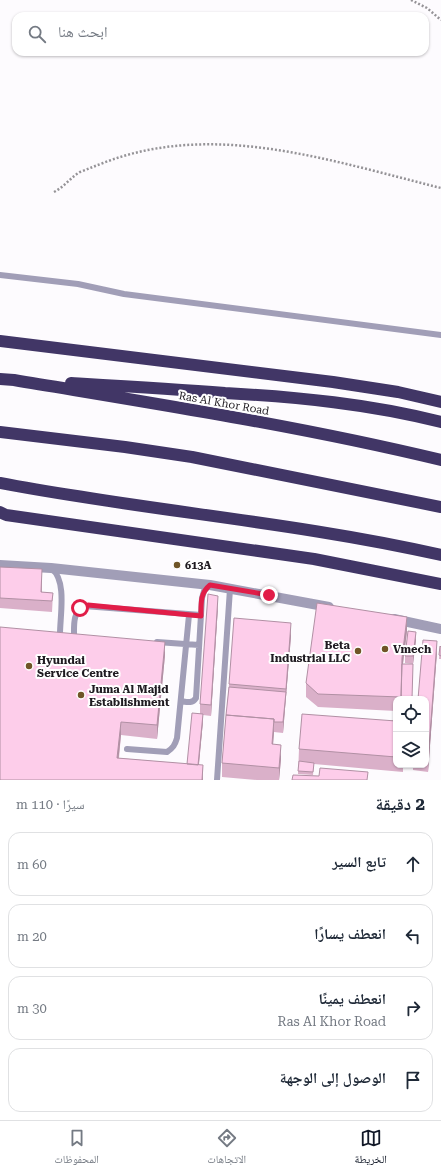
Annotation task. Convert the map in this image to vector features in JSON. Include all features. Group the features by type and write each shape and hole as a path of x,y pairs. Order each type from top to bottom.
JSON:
{"highway":[{"path":"0,341 333,382 398,392 441,402"},
{"name":"Ras Al Khor Road","path":"0,379 14,380 188,409 309,432 441,460"},
{"path":"14,380 160,387 298,398 359,406 441,422"},
{"path":"0,432 118,446 192,457 441,507"},
{"path":"0,483 60,494 317,531 363,539 441,556"},
{"path":"2,514 314,559 441,584"}],"street":[{"path":"0,565 51,568 210,585 339,609"},
{"path":"386,618 441,629"}],"lane":[{"path":"0,275 78,284 124,294 441,335"},
{"path":"51,568 58,576 61,587 60,634"},
{"path":"181,701 191,702 196,698 202,594 210,585"},
{"path":"217,780 230,588"},
{"path":"74,635 76,611 84,606 201,616"},
{"path":"127,749 167,752 172,749 177,738 189,615"},
{"path":"52,634 81,636"},
{"path":"148,641 199,645"}],"path":[{"path":"411,0 427,8 441,20"},
{"path":"54,192 80,173 119,157 171,146 217,144 242,145 294,152 441,188"}],"building":[{"path":"0,567 42,569 41,592 53,593 52,601 0,598"},
{"path":"208,594 218,596 211,705 200,704"},
{"name":"Beta Industrial LLC","path":"317,603 407,617 402,658 401,696 318,694 306,683"},
{"path":"234,618 291,623 286,689 229,684"},
{"name":"Juma Al Majid Establishment","path":"0,627 165,642 157,725 121,722 117,758 203,765 202,780 0,780"},
{"path":"408,631 416,632 413,656 405,656"},
{"path":"423,640 437,641 429,748 429,696 418,696"},
{"path":"440,646 441,647 441,656 439,655"},
{"path":"402,664 413,664 412,696 401,696"},
{"path":"229,687 286,692 283,722 274,722 274,719 226,715"},
{"path":"192,713 203,714 198,765 187,764"},
{"path":"302,714 393,721 393,757 299,749"},
{"path":"226,715 274,719 272,744 281,745 279,768 222,763"},
{"path":"299,761 314,763 313,772 298,771"},
{"path":"320,768 368,772 367,780 292,780 293,775 319,776"}],"place":[{"name":"613A","path":"177,565"},
{"name":"Vmech","path":"385,649"},
{"name":"Beta Industrial LLC","path":"358,651"},
{"name":"Hyundai Service Centre","path":"29,666"},
{"name":"Juma Al Majid Establishment","path":"81,695"}],"route":[{"path":"80,608 88,605 201,616 202,594 210,585 269,595"}]}
